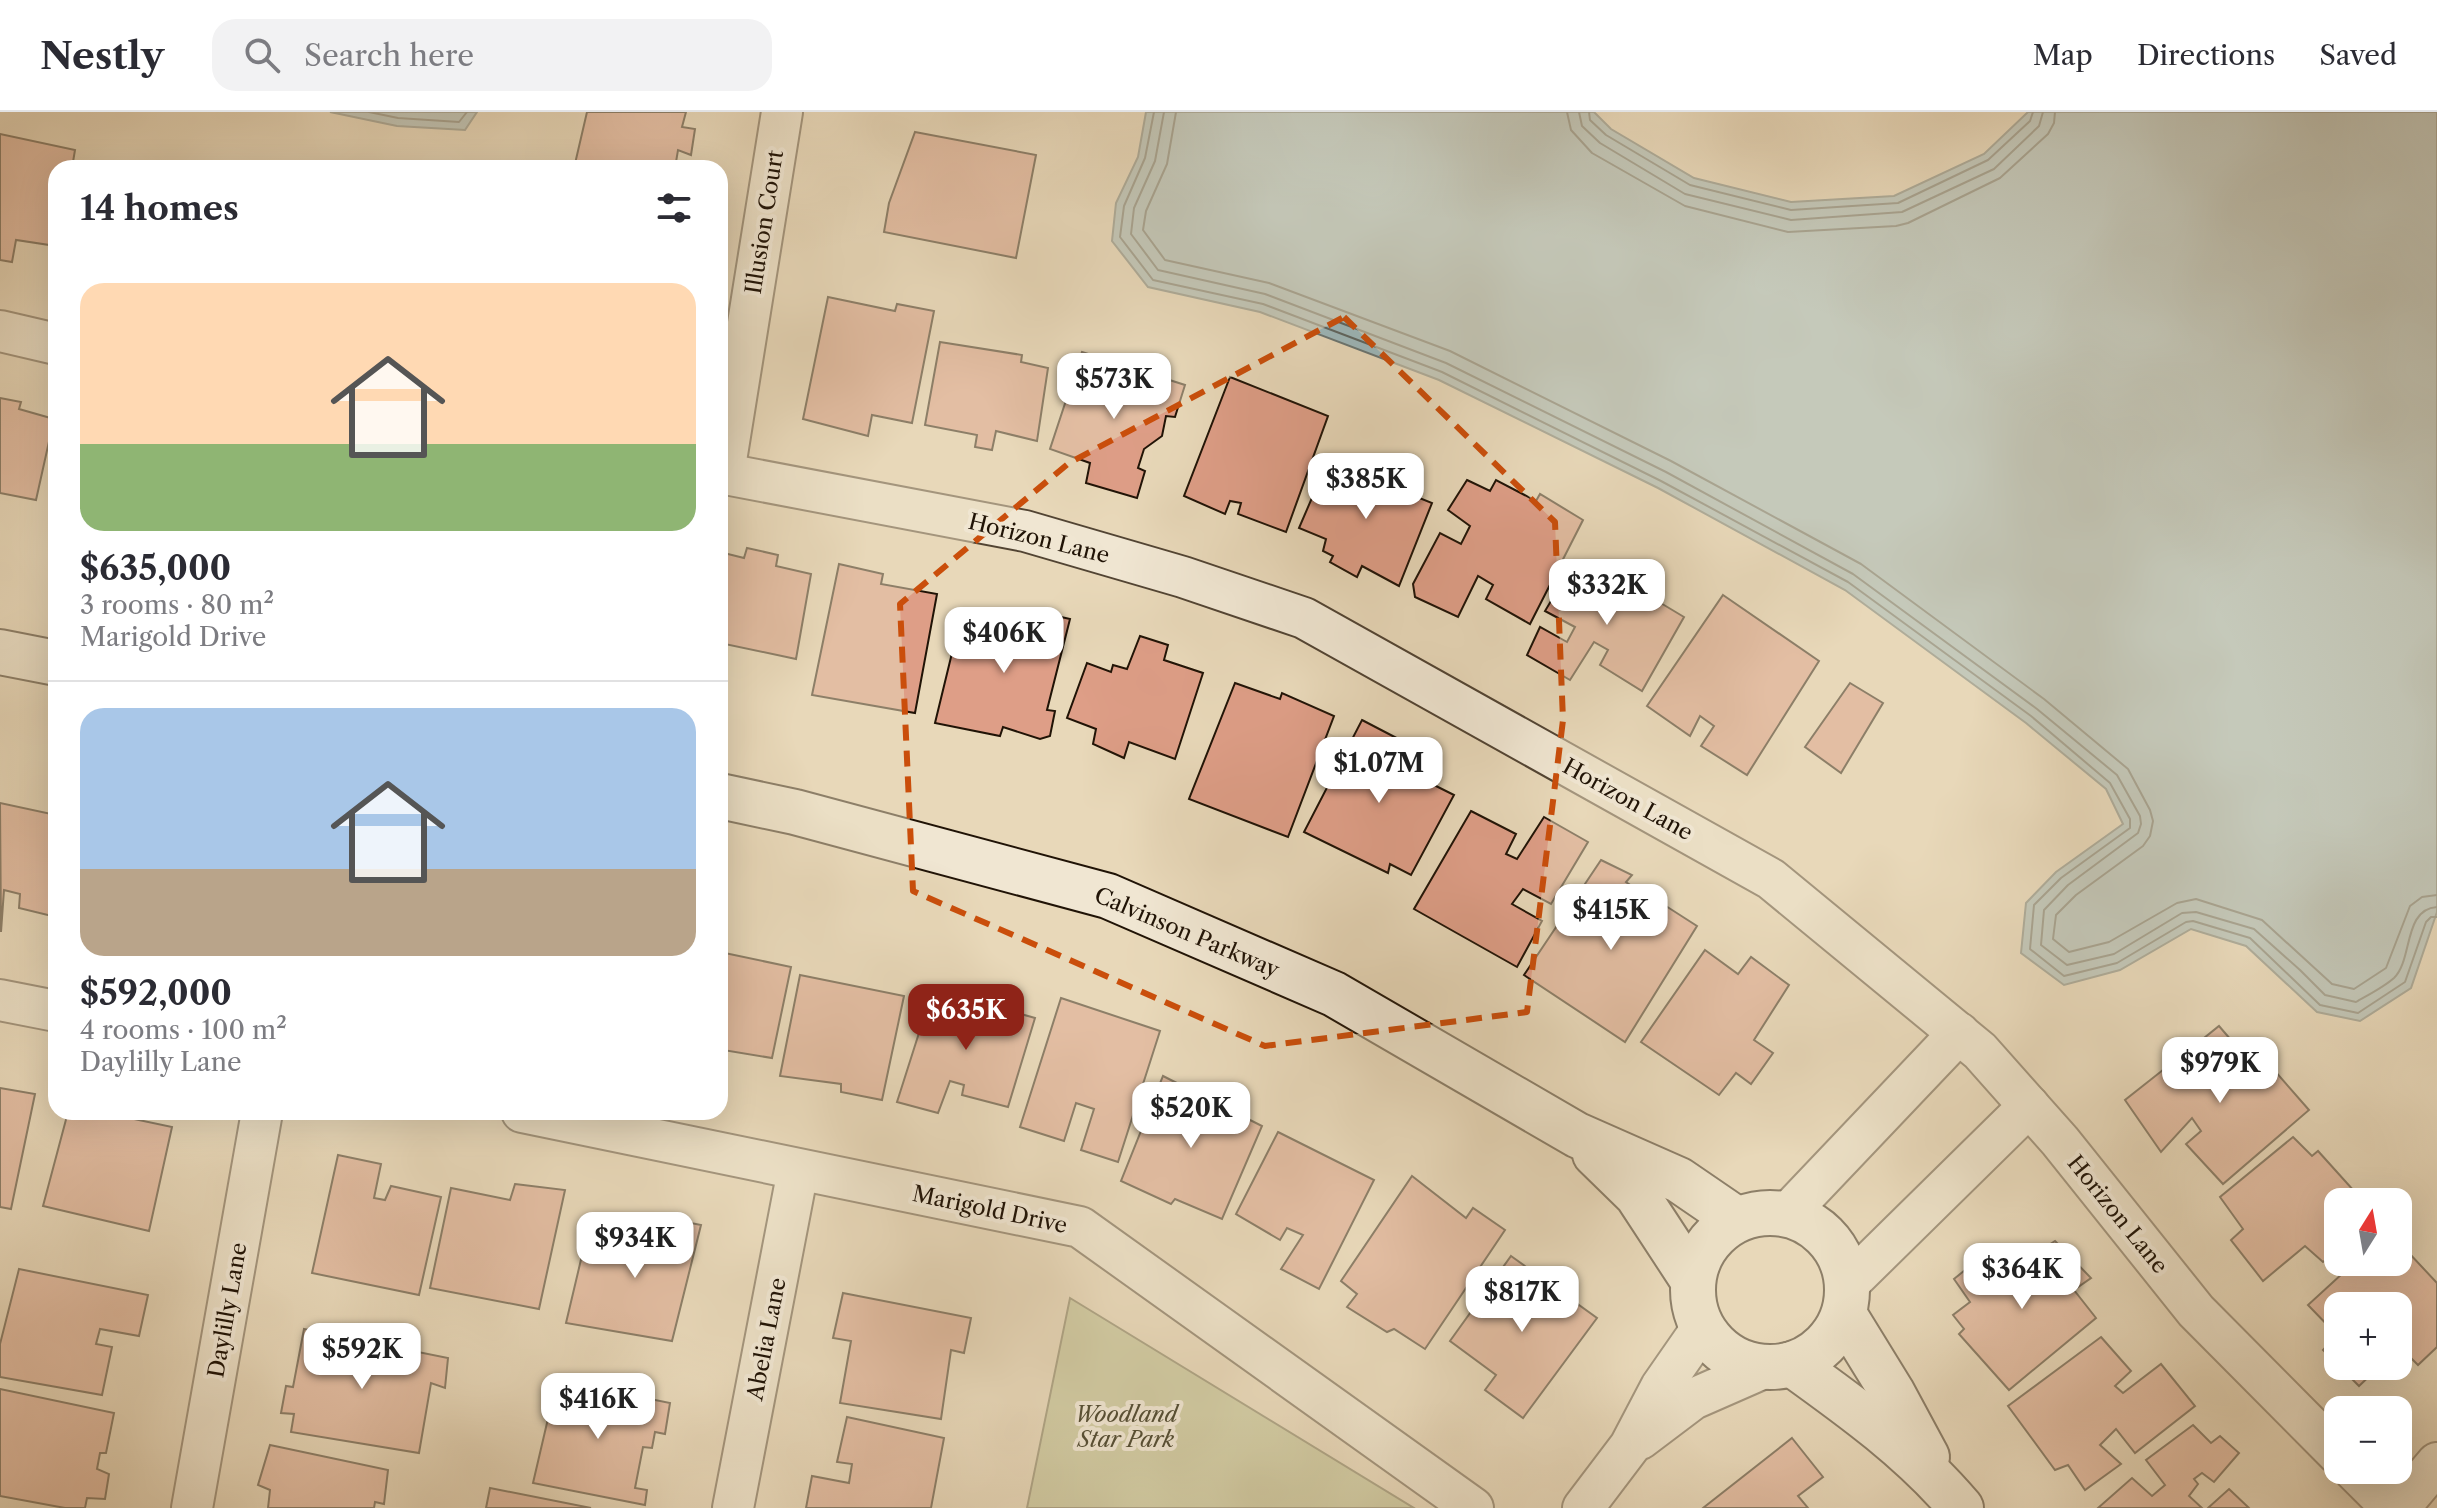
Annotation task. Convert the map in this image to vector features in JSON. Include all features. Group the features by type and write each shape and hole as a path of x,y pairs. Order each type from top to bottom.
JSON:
{"main road":[{"path":"0,652 48,661"},
{"name":"Calvinson Parkway","path":"728,798 795,812 1108,896 1334,994 1577,1135 1679,1180 1736,1219"},
{"name":"Calvinson Parkway","path":"1577,1135 1637,1195 1692,1279"},
{"path":"1761,1212 1787,1214 1810,1223 1829,1240 1842,1262 1846,1299 1892,1392 1952,1498 1865,1416 1779,1366 1741,1362 1718,1349 1702,1328 1693,1305 1692,1279 1700,1254 1715,1234 1736,1219 1761,1212"},
{"path":"1779,1366 1815,1353 1833,1335 1846,1299"}],"street":[{"name":"Illusion Court","path":"728,437 782,112"},
{"path":"0,331 48,342"},
{"name":"Horizon Lane","path":"728,474 1025,531 1183,577 1304,618 1771,879 1980,1051 2060,1141 2196,1311 2324,1440"},
{"path":"0,1000 48,1009"},
{"path":"1787,1214 1959,1033"},
{"path":"1846,1299 2029,1106"},
{"name":"Daylilly Lane","path":"192,1508 261,1120"},
{"name":"Marigold Drive","path":"560,1120 1080,1227 1473,1508"},
{"name":"Abelia Lane","path":"733,1508 798,1170"},
{"path":"1583,1508 1630,1446 1661,1387 1702,1328"},
{"path":"1630,1446 1693,1399 1779,1366"},
{"path":"2399,1508 2437,1463"},
{"path":"2368,1484 2392,1508"}],"highlighted area":[{"path":"1344,317 1555,522 1563,720 1527,1012 1265,1046 913,891 900,604 1069,463"}],"green space":[{"name":"Woodland Star Park","path":"1070,1298 1414,1508 1027,1508"}],"water":[{"path":"330,112 477,112 465,130 397,126"},
{"path":"1146,112 1594,112 1611,129 1694,178 1791,202 1894,196 1984,154 2028,112 2437,112 2437,912 2411,988 2360,1021 2317,1012 2246,946 2191,929 2120,970 2064,985 2021,953 2026,903 2056,872 2123,824 2106,789 2026,723 1845,590 1658,488 1439,380 1260,312 1148,287 1112,241 1116,203 1138,157"}],"building":[{"path":"587,112 686,112 682,127 695,129 691,155 678,150 676,160 576,160"},
{"path":"915,132 1036,155 1016,258 884,232 889,203"},
{"path":"0,134 75,150 73,160 48,160 48,245 16,240 12,262 0,260"},
{"path":"828,297 895,311 897,304 934,311 912,423 872,415 868,436 803,419"},
{"path":"940,342 1022,355 1021,362 1048,368 1037,441 996,431 992,450 975,447 977,435 925,425"},
{"path":"1082,352 1185,385 1175,417 1166,416 1162,436 1144,449 1138,468 1145,471 1137,498 1086,483 1090,463 1050,449"},
{"path":"1230,377 1328,416 1286,532 1238,514 1241,503 1230,501 1225,514 1184,496"},
{"path":"0,398 21,402 19,409 48,417 48,446 36,500 0,493"},
{"path":"1327,463 1349,472 1353,464 1391,477 1387,485 1432,503 1399,586 1362,566 1357,577 1330,562 1333,556 1323,551 1326,539 1299,528"},
{"path":"1467,480 1490,491 1496,480 1536,501 1540,494 1583,520 1530,624 1486,599 1493,585 1478,576 1458,617 1415,597 1413,584 1440,533 1461,544 1470,526 1448,510"},
{"path":"747,548 778,555 776,566 811,574 796,659 728,645 728,554 744,558"},
{"path":"839,564 883,574 881,584 937,594 915,713 812,695"},
{"path":"1573,564 1598,578 1604,569 1684,617 1642,691 1600,665 1608,650 1594,642 1570,680 1527,655 1540,627 1567,642 1575,627 1545,611"},
{"path":"1723,595 1819,661 1747,775 1701,746 1714,726 1700,716 1690,736 1647,706"},
{"path":"1026,609 1070,619 1047,710 1055,711 1050,736 1040,739 1003,727 1000,736 935,723 961,616 1019,628"},
{"path":"1140,636 1168,645 1164,660 1203,673 1175,759 1129,742 1124,758 1093,744 1096,729 1067,718 1087,663 1111,672 1113,665 1127,669"},
{"path":"1235,683 1280,699 1282,693 1334,716 1288,837 1189,799"},
{"path":"1850,683 1883,703 1841,773 1805,747"},
{"path":"1362,720 1410,745 1398,767 1454,795 1411,875 1390,864 1388,873 1304,832"},
{"path":"0,803 48,813 48,915 19,908 20,894 4,890 1,932"},
{"path":"1471,811 1516,834 1506,854 1517,859 1544,817 1588,842 1551,904 1523,889 1512,904 1542,921 1517,967 1414,909"},
{"path":"1601,860 1632,875 1626,882 1643,894 1633,910 1643,917 1655,899 1697,926 1625,1042 1524,975"},
{"path":"1705,950 1738,974 1751,957 1789,985 1754,1040 1773,1053 1751,1084 1736,1073 1719,1095 1641,1042"},
{"path":"728,954 791,967 772,1058 728,1051"},
{"path":"800,975 904,996 882,1100 841,1092 841,1084 780,1076"},
{"path":"933,989 1035,1018 1008,1107 962,1095 964,1085 950,1081 938,1113 897,1102"},
{"path":"1061,998 1160,1031 1118,1162 1081,1150 1094,1109 1076,1103 1064,1141 1020,1127"},
{"path":"2219,1026 2237,1047 2247,1039 2309,1110 2223,1184 2186,1144 2201,1131 2192,1118 2161,1152 2125,1100 2173,1062 2190,1081 2204,1070 2188,1051"},
{"path":"1163,1076 1262,1126 1222,1219 1175,1199 1171,1204 1121,1181"},
{"path":"0,1088 35,1094 11,1209 0,1207"},
{"path":"66,1120 139,1120 172,1127 149,1231 43,1206"},
{"path":"1278,1132 1374,1180 1319,1289 1281,1269 1303,1235 1287,1228 1280,1240 1236,1214"},
{"path":"2293,1137 2312,1156 2318,1151 2351,1188 2324,1188 2324,1261 2305,1246 2263,1281 2231,1240 2243,1229 2220,1197"},
{"path":"338,1155 381,1164 374,1198 385,1200 391,1186 441,1197 419,1295 312,1273"},
{"path":"1412,1176 1466,1218 1473,1208 1505,1230 1425,1349 1394,1329 1387,1332 1347,1307 1357,1294 1341,1281"},
{"path":"515,1184 565,1190 539,1309 430,1288 451,1188 510,1200"},
{"path":"656,1216 701,1225 672,1341 566,1323 588,1230 636,1238 634,1251 643,1251"},
{"path":"2055,1241 2091,1278 2074,1290 2096,1318 2009,1390 1959,1334 1964,1329 1953,1315 1970,1302 1954,1279 1986,1253 1999,1269 2021,1263"},
{"path":"1511,1256 1597,1318 1523,1418 1485,1390 1496,1375 1450,1341"},
{"path":"2412,1256 2437,1283 2437,1347 2418,1365 2412,1359 2412,1292 2324,1292 2324,1322 2308,1305 2340,1276 2412,1276"},
{"path":"19,1269 148,1295 139,1336 100,1329 96,1344 112,1347 102,1395 0,1377 0,1344"},
{"path":"843,1293 971,1318 964,1353 951,1350 941,1419 840,1403 851,1341 833,1338"},
{"path":"304,1329 448,1358 445,1388 431,1383 419,1453 291,1432 294,1414 281,1413 286,1386 293,1387"},
{"path":"2101,1337 2131,1371 2115,1386 2123,1393 2161,1364 2195,1406 2135,1453 2116,1429 2100,1445 2121,1464 2085,1490 2068,1465 2055,1470 2008,1406"},
{"path":"557,1380 670,1403 665,1434 655,1432 652,1448 643,1447 635,1488 647,1490 645,1505 533,1483"},
{"path":"0,1389 114,1413 106,1453 100,1453 97,1469 109,1474 105,1499 87,1498 85,1508 65,1508 0,1496"},
{"path":"847,1417 944,1438 931,1508 806,1508 812,1476 849,1483 852,1464 837,1462"},
{"path":"2193,1425 2211,1443 2220,1436 2239,1453 2214,1482 2202,1473 2194,1479 2198,1484 2189,1496 2202,1508 2098,1508 2132,1478 2152,1496 2165,1485 2146,1460"},
{"path":"1792,1438 1823,1477 1798,1496 1808,1508 1703,1508"},
{"path":"270,1445 388,1470 384,1504 375,1502 374,1508 268,1508 270,1490 258,1485"},
{"path":"490,1488 591,1508 486,1508"},
{"path":"2229,1489 2249,1508 2208,1508"}]}
